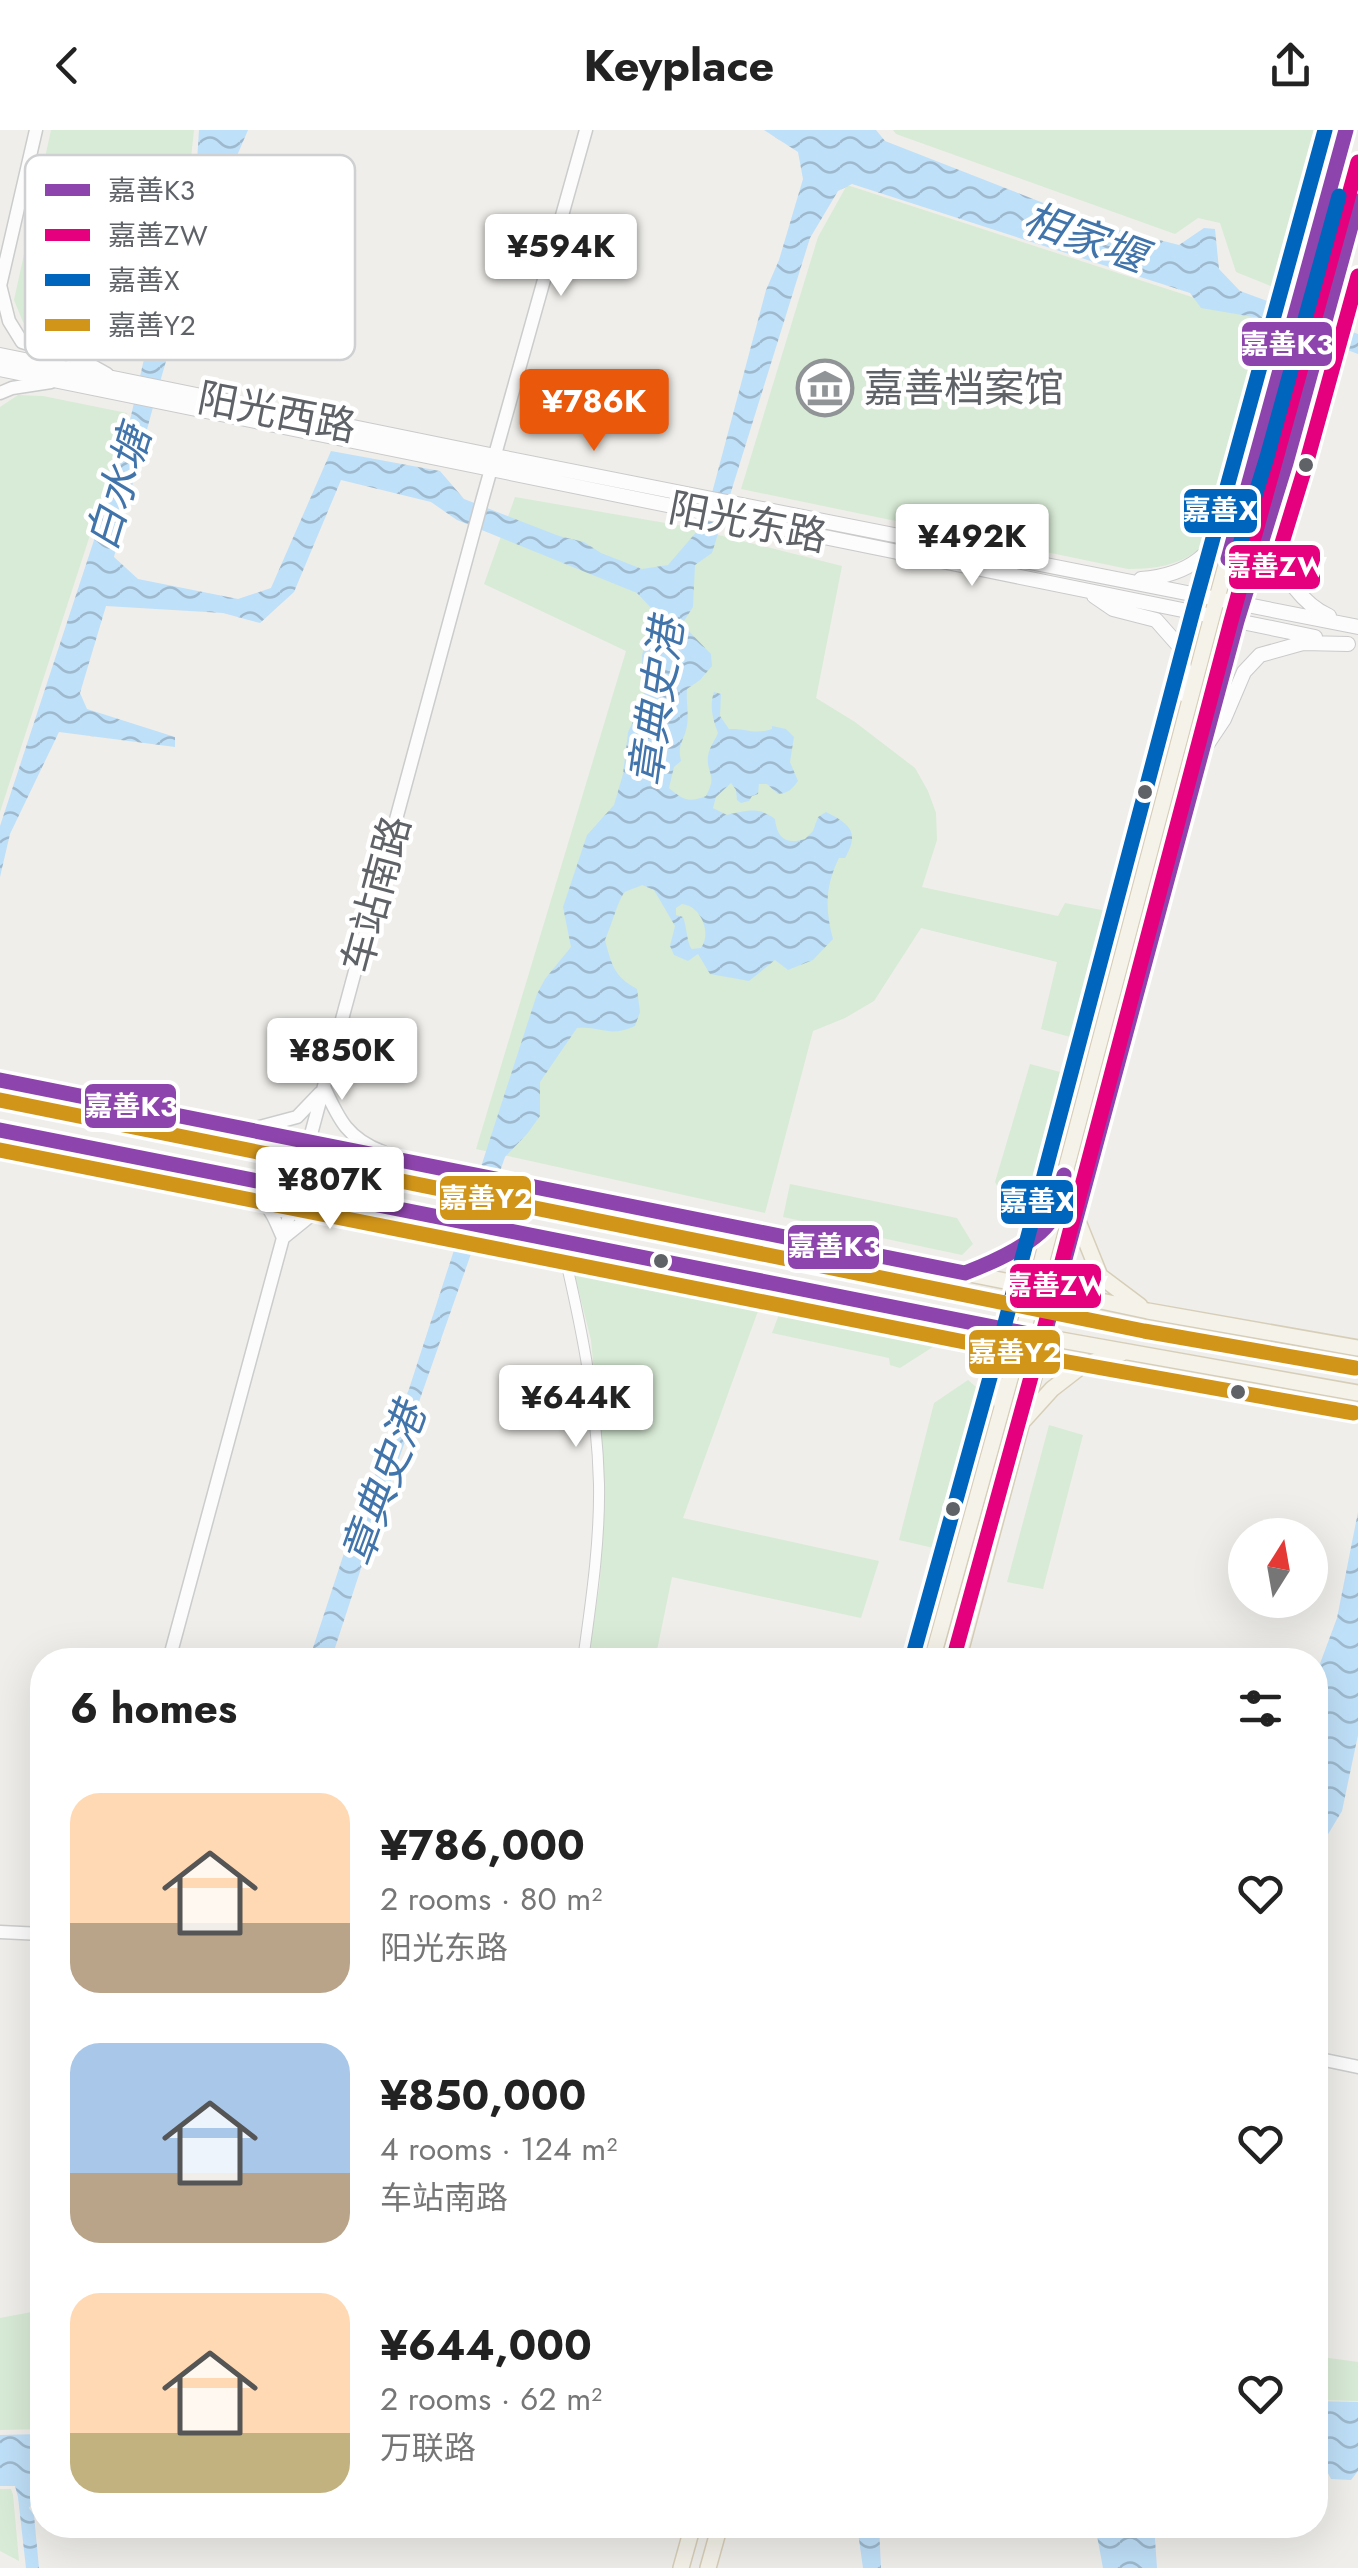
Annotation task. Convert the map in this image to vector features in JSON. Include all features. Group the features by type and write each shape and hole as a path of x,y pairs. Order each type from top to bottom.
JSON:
{"main road":[{"path":"935,1648 1346,130"},
{"path":"961,1648 1237,621 1358,201"},
{"name":"阳光西路","path":"0,356 117,385 493,463"},
{"name":"阳光西路","path":"0,369 54,381 117,385"},
{"name":"阳光东路","path":"493,463 1212,616"},
{"path":"1123,580 1184,570 1212,550 1242,508"},
{"path":"1271,512 1275,550 1290,582 1316,610 1356,627"},
{"name":"阳光东路","path":"742,513 1123,580 1356,627"},
{"path":"1084,590 1112,608 1156,620 1180,646 1188,686 1181,710 1184,720"},
{"name":"阳光东路","path":"1237,621 1353,645"},
{"path":"1202,751 1224,719 1244,672 1260,655 1303,643 1353,645"},
{"path":"0,1080 1148,1311 1358,1348"},
{"path":"0,1130 1044,1337 1358,1393"},
{"path":"965,1273 1002,1259 1053,1218"},
{"path":"1077,1218 1100,1276 1148,1311"},
{"path":"936,1315 968,1336 982,1351 1003,1406"},
{"path":"1021,1423 1052,1389 1083,1366 1127,1352"},
{"path":"681,2568 689,2538"},
{"path":"708,2568 716,2538"}],"street":[{"path":"30,155 36,130"},
{"name":"车站南路","path":"172,1648 586,130"},
{"path":"25,175 0,285 9,321 25,343"},
{"path":"82,360 117,385"},
{"path":"0,393 54,381"},
{"name":"阳光东路","path":"1212,616 1237,621"},
{"path":"250,1130 297,1117 324,1086"},
{"path":"324,1086 340,1122 354,1136 370,1147 412,1162"},
{"path":"196,1168 257,1192 272,1212 283,1238 308,1217 365,1201"},
{"path":"561,1240 584,1340 599,1483 595,1580 584,1648"},
{"path":"0,1932 30,1933"},
{"path":"1328,2061 1358,2067"}],"green space":[{"path":"51,130 194,130 191,155 46,155"},
{"path":"893,130 1328,130 1281,290 1236,272 1220,223 1198,218 1175,234"},
{"path":"847,185 1275,324 1224,516 1206,542 1173,563 1128,569 741,489 818,237"},
{"path":"25,249 25,324 14,300"},
{"path":"18,395 43,396 127,413 0,812 0,407"},
{"path":"515,497 683,526 842,566 816,698 915,768 928,791 936,813 937,840 922,887 1058,916 1065,903 1112,912 1078,1039 1041,1029 1057,962 921,928 874,1001 813,1031 765,1213 476,1149 626,651 484,584"},
{"path":"1030,1064 1068,1074 1029,1209 1023,1218 1015,1218 995,1182"},
{"path":"790,1184 957,1218 973,1244 962,1255 783,1217"},
{"path":"571,1260 763,1297 683,1518 879,1561 861,1618 672,1577 657,1648 590,1648 600,1582 604,1482 591,1340"},
{"path":"781,1309 939,1343 900,1368 890,1365 889,1358 772,1333"},
{"path":"968,1380 982,1392 938,1549 899,1540 934,1403"},
{"path":"1049,1425 1083,1435 1043,1589 1007,1582"},
{"path":"30,2312 30,2429 0,2430 0,2318"},
{"path":"1328,2358 1358,2362 1358,2401 1328,2400"},
{"path":"0,2489 11,2489 13,2495 19,2561 0,2551"}],"water":[{"path":"199,130 248,130 237,155 197,155"},
{"path":"764,130 876,130 885,141 1097,224 1179,245 1204,228 1215,229 1219,269 1240,291 1358,334 1358,354 1265,319 1201,308 1190,293 852,184 838,191 810,238 712,553 695,565 693,607 682,624 711,654 712,666 687,689 688,722 680,746 681,761 674,767 669,788 691,800 706,796 711,778 708,756 718,733 712,713 714,692 721,694 720,716 729,729 786,729 794,737 790,762 798,781 794,786 778,794 767,784 759,784 758,794 741,803 731,783 716,797 713,808 727,815 763,812 775,819 780,835 793,841 805,839 818,817 826,812 847,825 852,842 845,858 839,858 834,868 829,888 833,939 813,960 788,970 775,960 749,981 710,974 698,954 688,961 674,955 670,946 675,926 654,890 642,885 623,895 605,940 615,969 637,989 640,1012 635,1026 612,1031 577,1028 540,1082 540,1116 505,1157 335,1648 313,1648 347,1544 409,1389 537,994 571,947 563,907 587,835 614,805 623,774 628,732 644,699 642,656 652,609 637,593 457,520 431,502 341,480 294,592 260,623 223,613 106,606 80,693 87,709 175,737 175,747 59,732 10,834 0,877 0,826 122,455 144,360 167,360 114,557 138,579 238,599 271,588 331,451 440,471 464,499 584,542 642,569 668,565 704,523 766,290 803,179 798,152","holes":["682,904 695,910 703,921 705,935 701,948 692,949 683,917 676,915 676,908"]},
{"path":"1358,1512 1358,1735 1342,1811 1328,1834 1326,1648 1337,1618"},
{"path":"1328,2401 1358,2402 1358,2471 1351,2480 1331,2479"},
{"path":"30,2434 30,2538 36,2538 39,2568 26,2568 15,2486 0,2486 0,2435"},
{"path":"859,2538 880,2538 881,2568 863,2568"},
{"path":"1097,2538 1155,2538 1157,2568 1103,2568"}],"transit line":[{"name":"嘉善X","path":"915,1648 1325,130"},
{"name":"嘉善K3","path":"1228,559 1346,130"},
{"name":"嘉善ZW","path":"956,1648 1358,162"},
{"name":"嘉善X","path":"1236,557 1339,196"},
{"name":"嘉善K3","path":"0,1130 1044,1337 1237,621 1286,463 1358,201"},
{"name":"嘉善ZW","path":"1274,569 1358,276"},
{"name":"嘉善K3","path":"0,1080 965,1273 1039,1234 1054,1215 1064,1175"},
{"name":"嘉善Y2","path":"0,1100 1144,1331 1355,1368"},
{"name":"嘉善Y2","path":"0,1150 1040,1357 1354,1413"}],"place":[{"name":"嘉善档案馆","path":"825,388"}],"water label":[{"name":"相家堰","path":"1085,237"},
{"name":"白水塘","path":"118,488"},
{"name":"章典史港","path":"656,702"},
{"name":"章典史港","path":"383,1484"}]}
